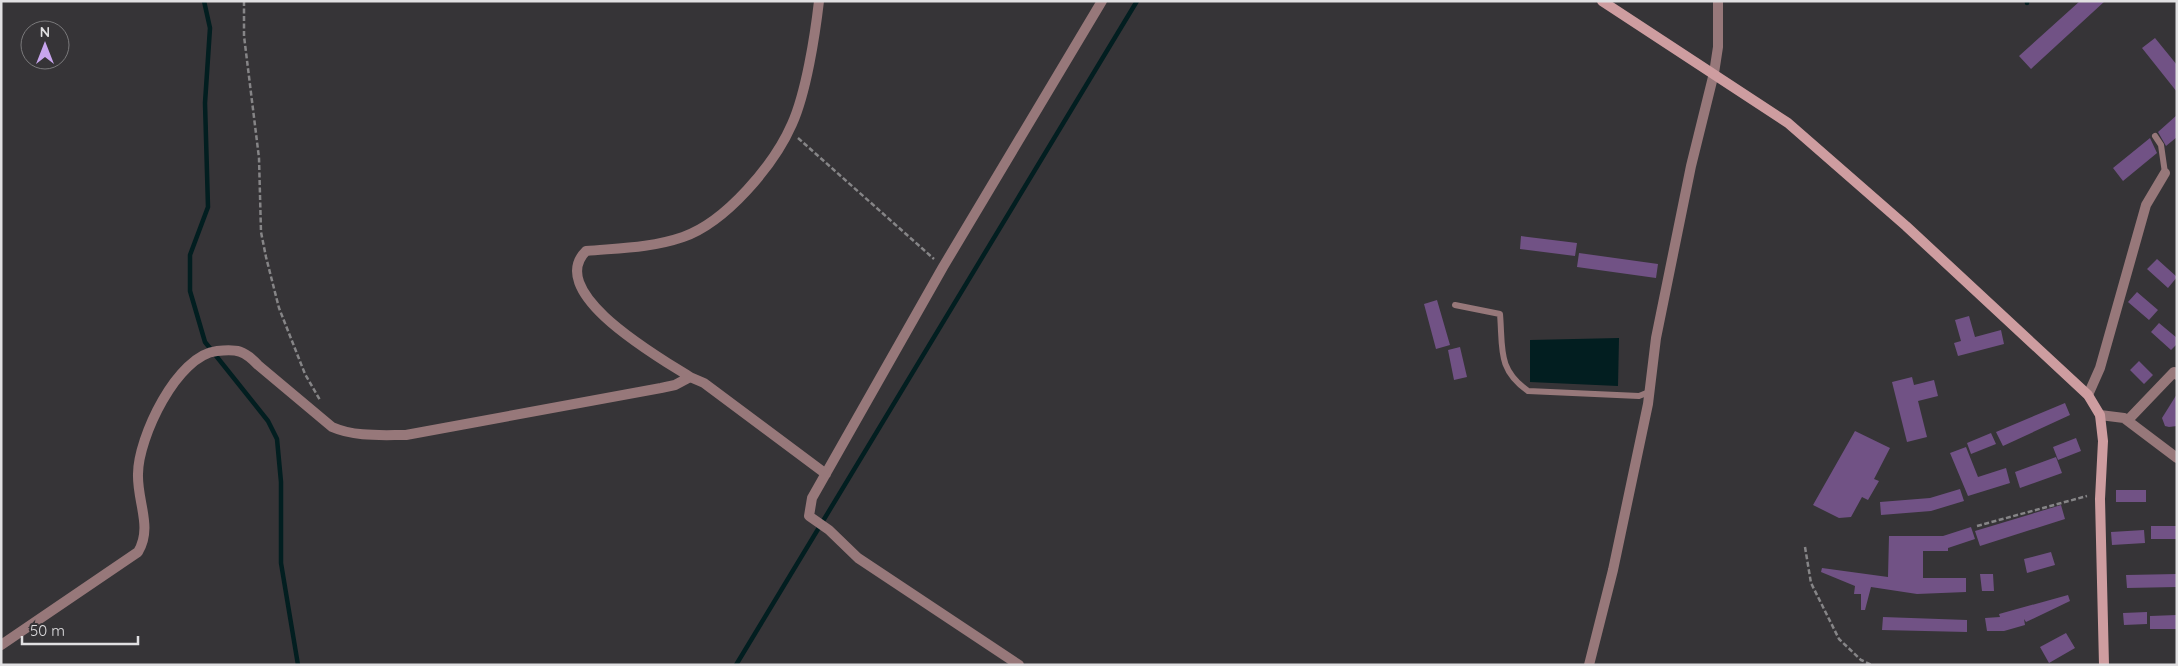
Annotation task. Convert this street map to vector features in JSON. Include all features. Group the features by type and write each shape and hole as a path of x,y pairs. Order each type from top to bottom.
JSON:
{"main road":[{"path":"1602,1 1788,123 1913,233 2088,395 2100,415 2103,441 2101,494 2104,665"}],"street":[{"path":"819,1 804,80 791,127 750,189 728,210 685,237 631,249 586,251 577,263 577,277 582,288 604,318 690,377 704,383 826,474"},
{"path":"1019,665 858,558 829,530 809,516 812,498 943,267 1102,1"},
{"path":"1589,665 1613,570 1650,392 1656,338 1691,166 1714,73 1718,47 1718,1"},
{"path":"2088,395 2100,368 2146,205 2165,173"},
{"path":"1,645 138,552 145,540 146,526 141,508 138,473 147,434 162,399 171,386 194,363 212,352 228,350 247,353 297,400 332,427 345,433 367,435 406,435 661,388 675,385 690,377"},
{"path":"2128,420 2176,372"},
{"path":"2100,415 2128,420 2177,458"}],"lane":[{"path":"2155,136 2161,145 2165,173"},
{"path":"1455,305 1500,314 1505,368 1513,381 1528,391 1639,396 1650,392"}],"path":[{"path":"244,1 244,36 259,158 261,232 271,284 305,374 325,407"},
{"path":"791,127 795,136 943,267"},
{"path":"1977,526 2070,499 2101,494"},
{"path":"1805,547 1811,583 1839,639 1861,660 1872,665"}],"water":[{"path":"1619,338 1618,386 1530,382 1530,340"}],"building":[{"path":"2080,1 2105,1 2031,69 2019,56"},
{"path":"2155,38 2177,65 2177,92 2142,48"},
{"path":"2177,115 2177,137 2166,146 2158,132"},
{"path":"2150,138 2157,153 2123,181 2113,168"},
{"path":"1521,236 1577,243 1575,256 1520,249"},
{"path":"1579,253 1658,264 1656,278 1577,267"},
{"path":"2157,259 2177,277 2168,288 2147,269"},
{"path":"2137,292 2158,310 2149,320 2128,302"},
{"path":"1437,300 1450,345 1436,349 1424,304"},
{"path":"1969,316 1975,337 2001,330 2004,344 1958,356 1954,343 1961,341 1955,320"},
{"path":"2159,323 2177,338 2177,344 2171,350 2151,332"},
{"path":"1460,347 1467,377 1454,380 1448,350"},
{"path":"2139,361 2153,375 2144,384 2130,370"},
{"path":"1912,377 1914,385 1934,380 1938,396 1918,401 1927,437 1907,442 1892,382"},
{"path":"2177,394 2177,426 2165,426 2162,418"},
{"path":"2065,403 2070,415 2003,446 1996,432"},
{"path":"1855,431 1890,448 1874,479 1879,481 1868,500 1862,497 1851,517 1839,518 1813,505"},
{"path":"1991,433 1996,444 1971,454 1967,443"},
{"path":"2076,438 2081,451 2058,460 2053,447"},
{"path":"1966,447 1978,477 2006,468 2010,483 1968,496 1950,453"},
{"path":"2056,457 2062,473 2020,488 2015,472"},
{"path":"1960,489 1964,501 1931,511 1881,515 1880,502 1930,498"},
{"path":"2116,490 2146,490 2146,502 2116,502"},
{"path":"2061,505 2065,519 1980,546 1975,531"},
{"path":"2151,526 2177,526 2177,539 2151,539"},
{"path":"1971,527 1975,539 1948,548 1948,551 1923,551 1923,578 1966,578 1966,592 1917,594 1871,587 1865,610 1861,610 1861,594 1854,594 1855,586 1821,572 1822,568 1888,577 1889,536 1943,536"},
{"path":"2144,530 2145,543 2112,545 2111,532"},
{"path":"2051,552 2055,565 2027,573 2024,559"},
{"path":"1980,574 1993,574 1994,591 1982,591"},
{"path":"2177,574 2177,587 2127,588 2126,575"},
{"path":"2068,595 2070,601 2026,622 2024,619 2025,625 2004,631 1987,631 1985,618 2000,617 1999,614"},
{"path":"2147,612 2147,624 2124,625 2123,613"},
{"path":"2177,615 2177,629 2150,629 2150,616"},
{"path":"1883,617 1967,620 1967,632 1882,630"},
{"path":"2066,633 2075,648 2049,663 2040,647"}],"waterway":[{"path":"204,1 210,28 205,103 208,207 190,255 190,291 205,342 268,421 277,439 281,482 281,563 298,665"},
{"path":"736,665 1137,1"}]}
